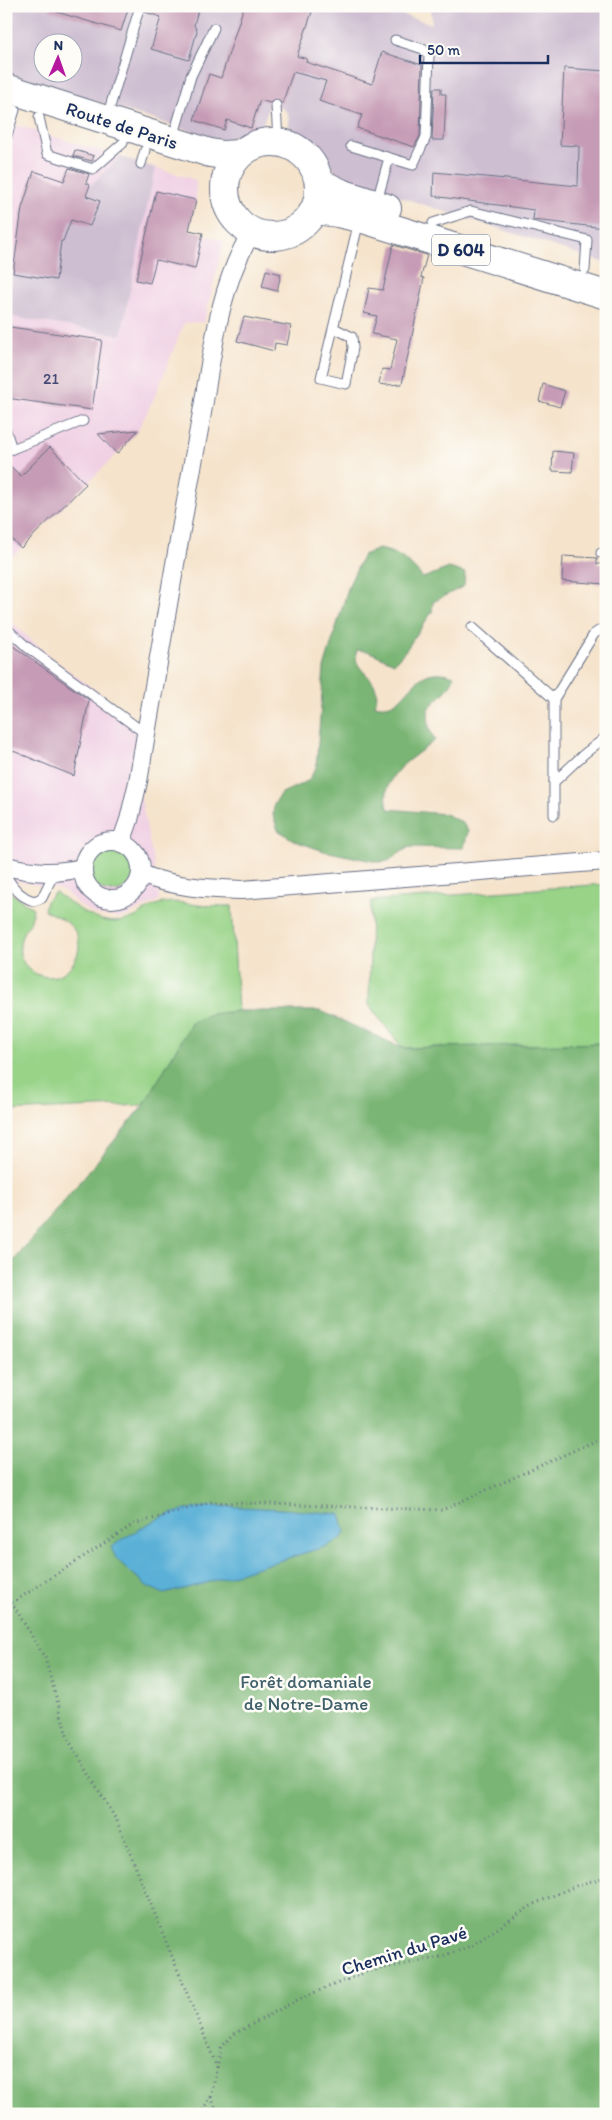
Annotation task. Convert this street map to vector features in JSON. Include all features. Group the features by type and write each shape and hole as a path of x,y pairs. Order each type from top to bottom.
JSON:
{"main road":[{"name":"Route de Paris","path":"24,102 106,120 210,153 223,155 239,154"},
{"name":"Route de Paris","path":"24,102 136,152 202,169 225,182"},
{"path":"278,141 290,144 310,160 317,171 320,183 320,197 315,210 300,226 281,236 266,236 252,232 240,223 230,211 225,197 225,182 230,167 239,154 257,143 278,141"},
{"name":"D 604","path":"320,183 341,193 368,211 606,295"},
{"name":"D 604","path":"315,210 368,211 433,222 596,274"}],"street":[{"path":"121,842 134,801 180,530 222,305 237,258 252,232"},
{"path":"113,841 121,842 128,846 138,858 141,874 138,883 132,891 123,897 104,898 95,894 83,878 82,868 84,859 96,846 113,841"},
{"path":"141,874 157,881 182,886 209,890 242,890 606,861"},
{"path":"6,866 54,873 82,868"}],"lane":[{"path":"106,120 140,6"},
{"path":"172,140 192,76 214,28"},
{"path":"351,146 413,165 426,137 429,55 423,49 395,40"},
{"path":"6,138 24,102"},
{"path":"276,105 278,141"},
{"path":"334,328 352,337 353,348 346,384 321,378 334,328 368,211 389,158"},
{"path":"6,431 9,450 83,421"},
{"path":"554,816 554,699 594,634 606,626"},
{"path":"472,627 554,699"},
{"path":"6,628 27,648 146,734"},
{"path":"554,782 584,754 606,737"},
{"path":"6,875 15,889 24,897 34,901 42,898 54,873"}],"path":[{"path":"6,1605 12,1603 134,1524 211,1502 442,1510 606,1436"},
{"path":"12,1603 45,1658 68,1739 117,1821 217,2067"},
{"name":"Chemin du Pavé","path":"200,2114 211,2096 221,2048 234,2034 301,1998 366,1972 440,1957 471,1946 534,1904 578,1885 606,1877"},
{"path":"211,2096 218,2114"}],"shaded area":[{"path":"6,6 375,6 432,24 431,6 606,8 606,263 341,178 316,147 289,126 288,113 281,107 270,104 261,129 222,141 35,82 82,82 82,32 32,32 32,81 6,73"},
{"path":"6,122 196,180 196,200 189,230 224,241 204,322 184,323 156,394 138,430 117,454 6,563"},
{"path":"120,157 155,168 121,335 7,316 13,273 56,280 61,241 63,241 71,220 90,226 100,201 86,196 91,185"},
{"path":"6,617 50,657 133,718 133,725 146,734 138,782 159,900 129,915 119,918 96,915 58,889 6,879"}],"green space":[{"path":"379,549 404,559 423,578 449,568 465,573 464,586 433,602 432,612 406,650 394,663 368,651 357,650 356,658 358,664 372,680 375,687 377,695 375,705 387,706 396,702 418,680 427,675 439,673 454,676 447,690 428,709 429,728 435,740 400,768 388,786 386,797 388,809 445,814 462,822 468,831 464,848 409,847 388,861 378,862 324,851 295,841 278,830 273,815 274,805 280,794 308,781 316,768 324,668 349,585 363,555"},
{"path":"112,846 125,850 131,856 135,869 131,882 125,888 112,892 99,888 93,882 89,869 93,856 99,850"},
{"path":"606,884 606,1043 402,1048 369,1005 371,901"},
{"path":"6,887 12,894 33,908 30,924 24,931 20,944 20,954 23,962 33,972 44,976 55,976 64,972 72,965 77,956 79,946 77,935 70,925 61,918 44,910 46,901 55,892 92,916 113,922 135,917 163,903 176,902 232,906 238,1011 211,1014 192,1022 144,1105 6,1111"},
{"name":"Forêt domaniale de Notre-Dame","path":"238,1011 321,1011 402,1048 606,1043 606,2114 6,2114 6,1270 144,1105 192,1022 211,1014"}],"water":[{"path":"219,1506 340,1514 345,1531 341,1539 324,1547 164,1594 147,1586 123,1565 116,1558 111,1547 150,1523 173,1513"}],"building":[{"path":"51,6 129,6 121,31 50,10"},
{"path":"146,6 199,6 194,25 197,31 189,60 151,49 161,17 145,12"},
{"path":"244,6 303,6 313,9 297,56 307,59 306,62 372,84 382,52 422,65 420,136 414,147 357,128 362,115 319,101 326,81 293,72 282,104 276,99 270,103 260,100 251,128 227,120 224,130 194,120 209,74 221,78"},
{"path":"564,68 606,71 606,228 533,220 534,210 433,196 434,172 578,186 579,146 560,145"},
{"path":"434,88 441,88 441,94 446,94 444,140 432,140"},
{"path":"75,150 94,156 92,161 73,156"},
{"path":"69,168 89,174 86,183 90,185 86,196 100,201 90,226 71,220 63,241 61,241 56,280 13,273 22,208 34,171 64,181"},
{"path":"156,191 196,200 189,230 203,233 195,269 156,260 150,283 136,280"},
{"path":"393,245 427,255 421,277 424,278 402,384 386,385 379,384 382,369 390,370 397,339 372,334 377,316 364,313 369,288 383,290"},
{"path":"266,270 281,274 277,291 262,287"},
{"path":"244,317 291,326 287,345 275,343 274,351 237,341"},
{"path":"10,327 102,340 92,410 6,398 6,358"},
{"path":"543,384 565,391 560,407 539,401"},
{"path":"138,430 117,454 98,434"},
{"path":"50,447 86,484 21,548 6,534 6,462 21,476"},
{"path":"553,451 574,453 572,472 552,471"},
{"path":"563,556 597,558 597,564 606,564 606,584 562,581"},
{"path":"6,641 89,700 74,776 6,748"}]}
